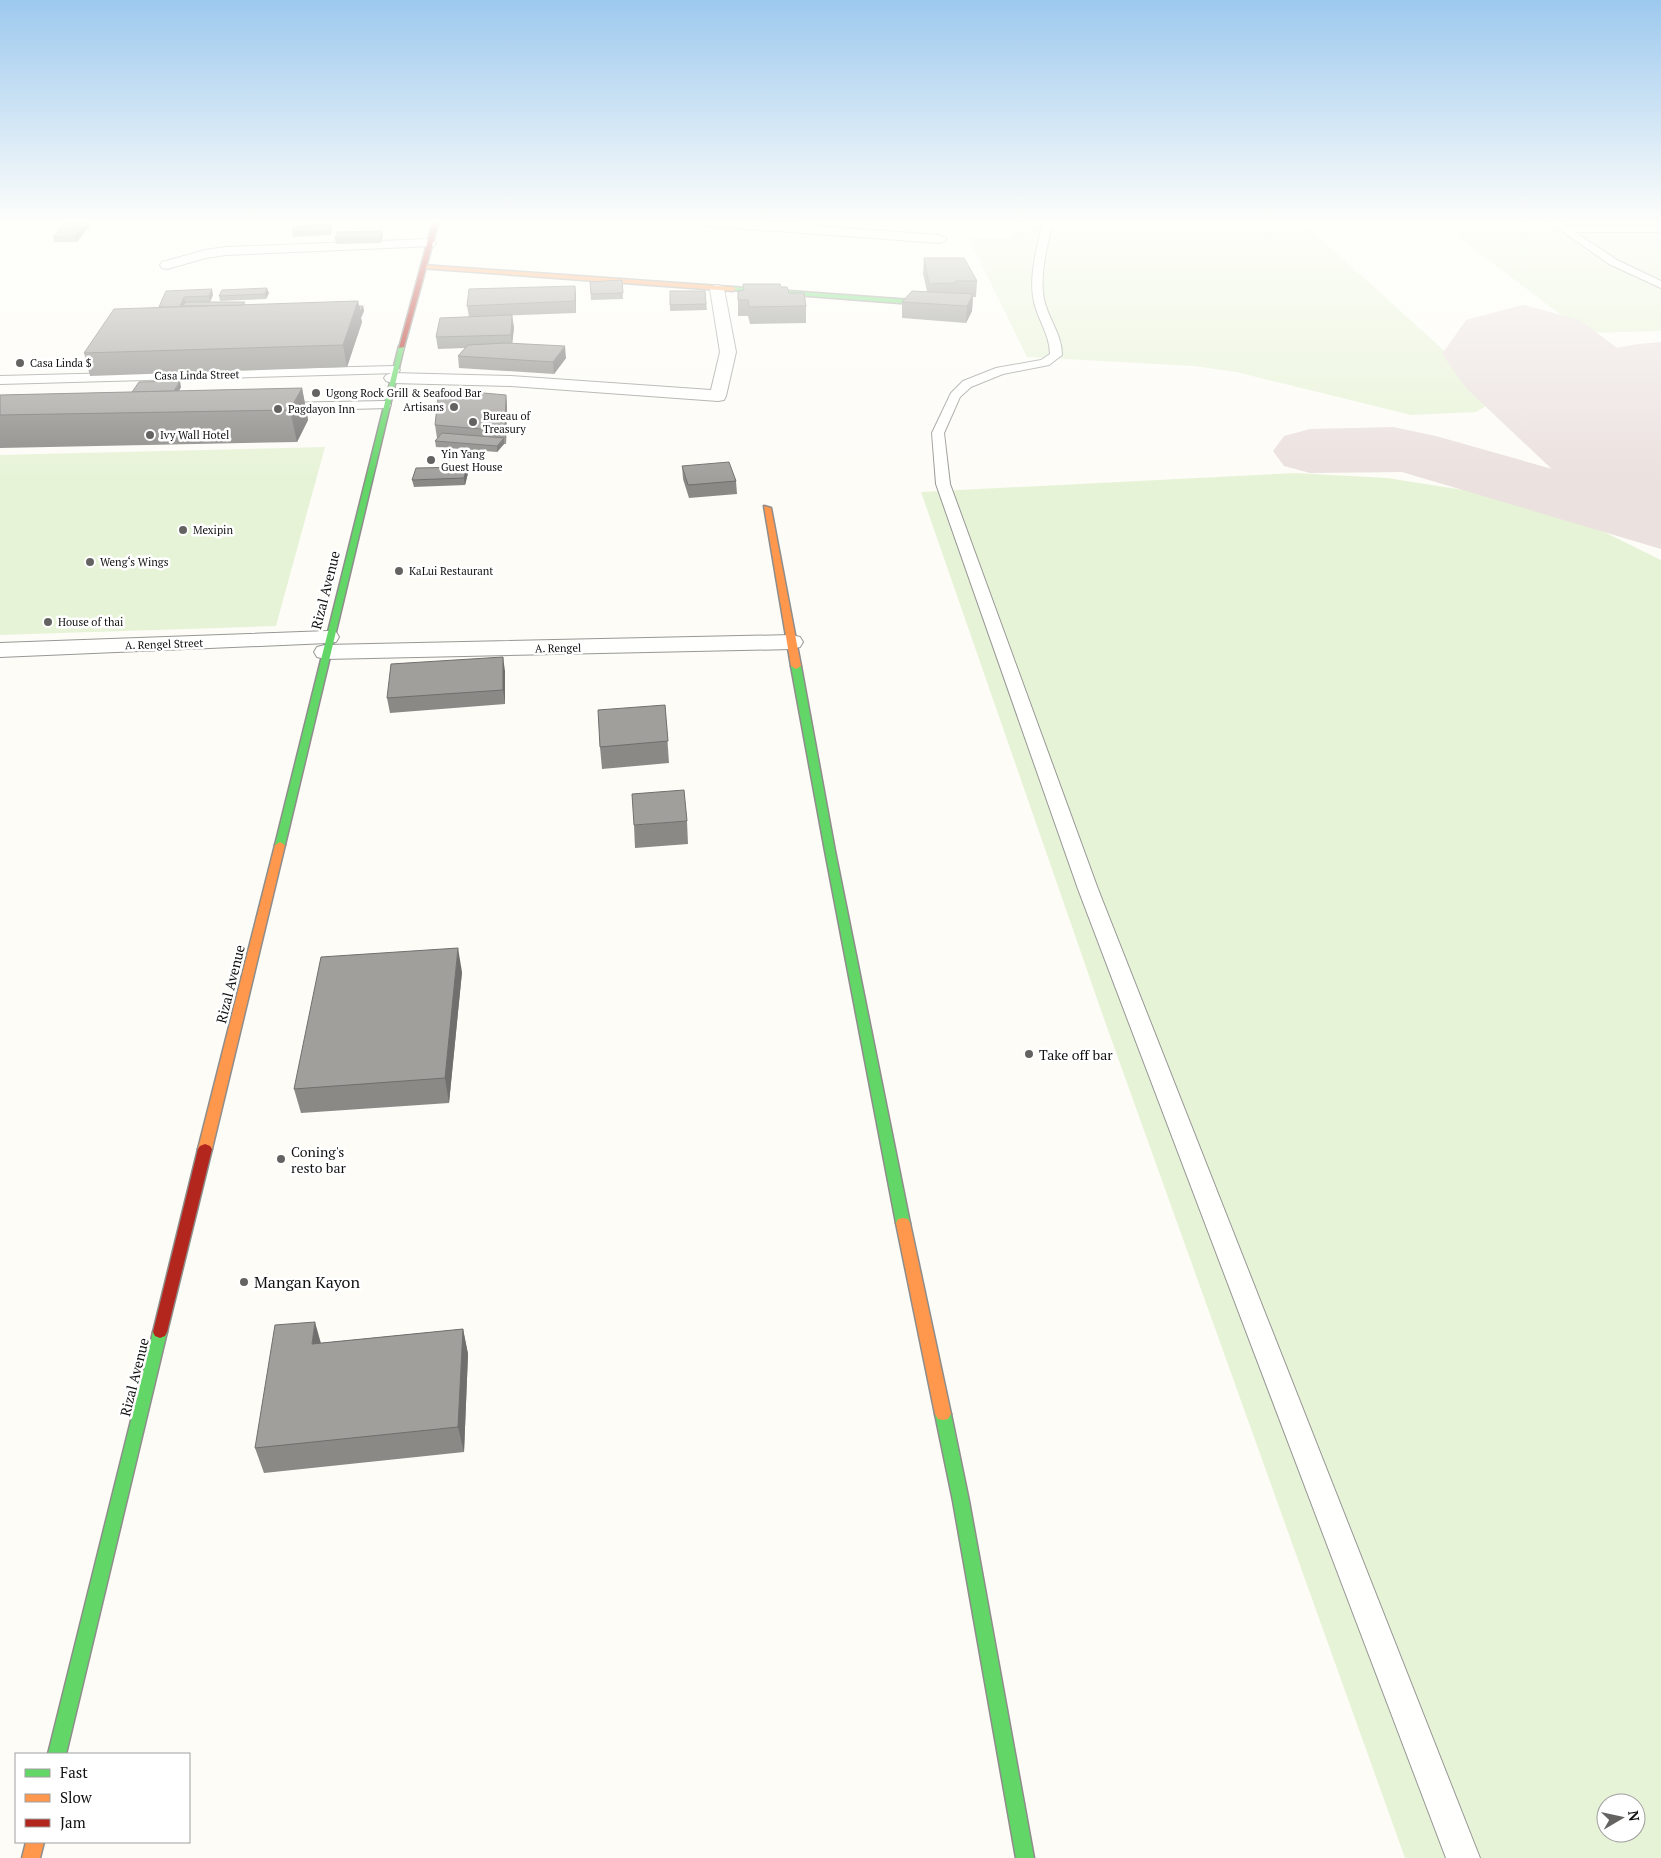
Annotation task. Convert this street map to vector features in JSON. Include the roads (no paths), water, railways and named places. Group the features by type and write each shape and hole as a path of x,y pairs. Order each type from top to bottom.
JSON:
{"street":[{"name":"Rizal Avenue","path":"57,1753 274,873 326,645 411,308"},
{"path":"393,374 718,396 728,352 720,308"},
{"path":"767,508 830,851 895,1184 961,1501 1025,1858"},
{"name":"A. Rengel","path":"326,645 792,642"},
{"name":"A. Rengel Street","path":"0,650 326,645"},
{"path":"31,1858 35,1843"}],"lane":[{"path":"1040,308 1045,321 1056,339 1056,355 1045,362 1000,371 967,384 955,396 938,433 943,484 1088,889 1346,1560 1463,1858"},
{"name":"Casa Linda Street","path":"0,380 393,374"},
{"path":"267,408 385,405"}],"place":[{"name":"Casa Linda $","path":"20,363"},
{"name":"Ugong Rock Grill & Seafood Bar","path":"316,393"},
{"name":"Artisans","path":"454,407"},
{"name":"Pagdayon Inn","path":"278,409"},
{"name":"Bureau of Treasury","path":"473,422"},
{"name":"Ivy Wall Hotel","path":"150,435"},
{"name":"Yin Yang Guest House","path":"431,460"},
{"name":"Mexipin","path":"183,530"},
{"name":"Weng‘s Wings","path":"90,562"},
{"name":"KaLui Restaurant","path":"399,571"},
{"name":"House of thai","path":"48,622"},
{"name":"Take off bar","path":"1029,1054"},
{"name":"Coning's resto bar","path":"281,1159"},
{"name":"Mangan Kayon","path":"244,1282"}]}
